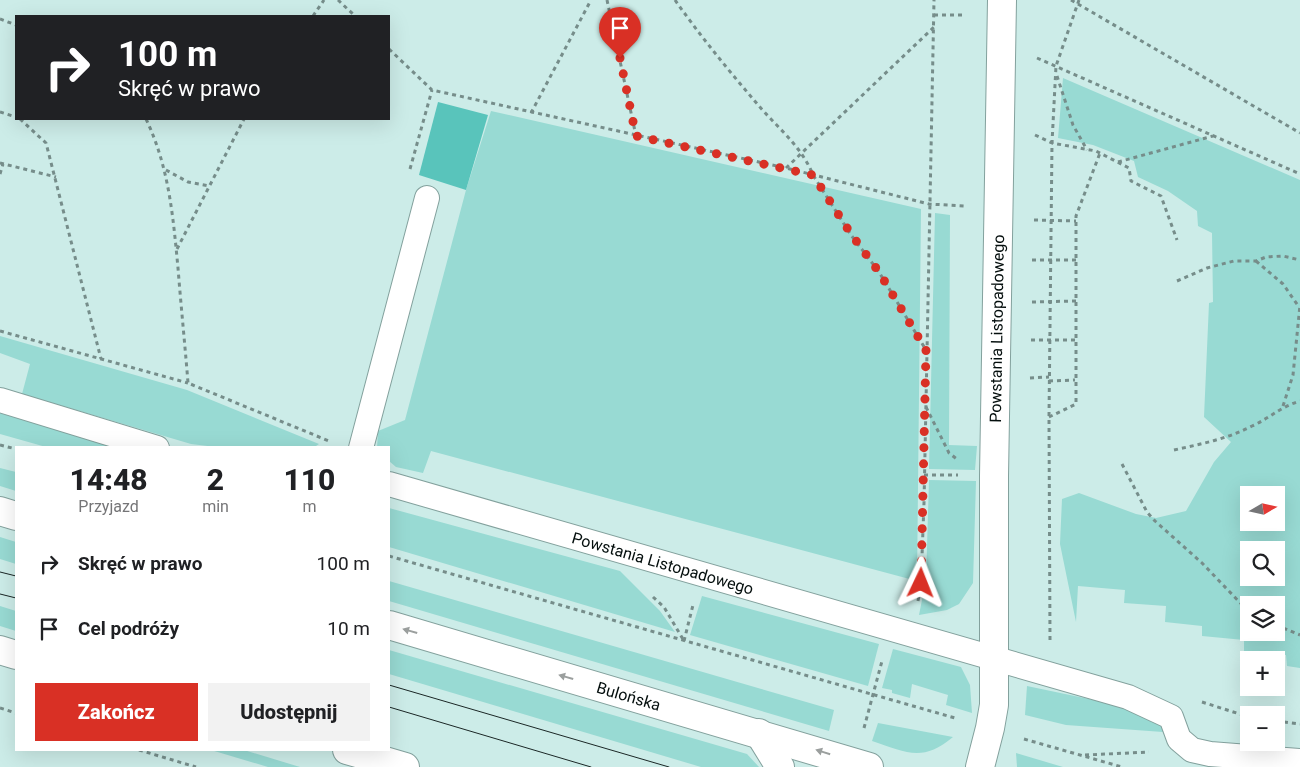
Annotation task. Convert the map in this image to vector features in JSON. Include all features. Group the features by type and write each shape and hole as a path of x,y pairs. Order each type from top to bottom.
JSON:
{"street":[{"name":"Powstania Listopadowego","path":"980,767 992,713 994,657 994,476 1000,220 1002,0"},
{"path":"0,511 15,516"},
{"name":"Bulońska","path":"390,625 869,767"},
{"path":"0,650 15,655"},
{"path":"759,733 780,767"},
{"path":"349,751 405,767"}],"lane":[{"path":"362,446 427,198"},
{"path":"0,400 150,446"},
{"name":"Powstania Listopadowego","path":"390,484 994,657"},
{"path":"994,657 1128,697 1171,717 1179,739 1192,750 1210,754 1300,760"}],"path":[{"path":"314,15 324,0"},
{"path":"338,0 354,15"},
{"path":"531,113 591,0"},
{"path":"607,0 636,136"},
{"path":"676,0 693,25 759,106 785,132 801,154 851,234 879,272 926,350"},
{"path":"918,602 921,583 926,406 934,0"},
{"path":"1070,0 1078,2 1300,133"},
{"path":"1050,648 1049,379 1052,144 1056,66 1078,2"},
{"path":"0,19 15,25"},
{"path":"786,168 934,27"},
{"path":"1002,43 1300,174"},
{"path":"390,50 432,90 786,168 929,204"},
{"path":"1056,73 1073,125 1087,150"},
{"path":"0,112 15,118"},
{"path":"21,120 46,143 101,360"},
{"path":"146,120 157,142 166,170 176,250 188,383"},
{"path":"176,250 243,120"},
{"path":"1118,162 1214,136"},
{"path":"1052,144 1100,153 1129,168 1131,181 1161,196 1177,240"},
{"path":"1049,417 1076,404 1076,216 1100,153"},
{"path":"0,174 2,163 56,178"},
{"path":"166,170 188,182 209,186"},
{"path":"1000,220 1076,221"},
{"path":"1177,281 1207,268 1234,260 1256,261 1266,257 1283,256 1300,260"},
{"path":"1022,260 1076,260"},
{"path":"1256,261 1283,284 1300,306 1292,375 1283,406"},
{"path":"1022,302 1076,301"},
{"path":"0,331 188,383 334,443"},
{"path":"1021,340 1076,340"},
{"path":"1021,378 1075,380"},
{"path":"1174,450 1215,441 1253,426 1283,406 1300,401"},
{"path":"926,406 949,453 965,465 994,476"},
{"path":"0,445 15,449"},
{"path":"1122,464 1151,517 1202,563 1240,603"},
{"path":"924,475 954,475"},
{"path":"390,556 873,695 880,669"},
{"path":"684,641 689,621"},
{"path":"1285,629 1300,635"},
{"path":"0,708 15,713"},
{"path":"1285,722 1300,724"},
{"path":"1081,755 1192,750"},
{"path":"143,751 196,767"}],"shaded area":[{"path":"1063,78 1300,180 1300,668 1287,666 1285,651 1244,651 1244,641 1285,641 1285,596 1240,596 1240,640 1202,636 1202,626 1165,622 1166,606 1124,603 1125,590 1078,586 1076,622 1060,544 1062,499 1079,493 1136,514 1156,518 1186,511 1214,462 1231,442 1204,417 1209,303 1213,302 1212,233 1198,226 1197,211 1168,191 1138,177 1134,161 1093,145 1058,138"},
{"path":"438,102 488,115 466,190 419,175"},
{"path":"491,111 921,209 917,581 431,451 423,473 396,467 390,462 390,446 377,446 378,431 405,420 466,190"},
{"path":"935,213 950,215 949,445 977,446 975,470 929,469"},
{"path":"0,336 187,390 319,444 316,446 208,446 191,444 22,394 30,364 0,353"},
{"path":"0,413 111,446 42,446 0,434"},
{"path":"0,468 15,472 15,491 0,486"},
{"path":"929,480 976,481 973,583 959,604 947,610 919,615 926,580"},
{"path":"390,508 620,571 660,611 675,632 390,547"},
{"path":"0,537 15,542 15,564 0,559"},
{"path":"390,581 834,710 829,731 390,601"},
{"path":"702,596 879,644 868,686 690,635"},
{"path":"0,606 15,611 15,631 0,626"},
{"path":"893,649 961,667 970,685 972,713 946,705 948,695 912,684 910,698 882,688"},
{"path":"390,650 747,754 759,767 701,767 390,674"},
{"path":"1027,686 1127,707 1163,725 1163,732 1066,725 1025,715"},
{"path":"878,723 953,737 932,750 914,753 872,741"},
{"path":"214,751 247,751 300,767 268,767"},
{"path":"1016,753 1063,767 1017,767"}],"tram line":[{"path":"0,572 15,576"},
{"path":"0,594 15,598"},
{"path":"390,685 669,767"},
{"path":"390,707 591,767"}],"route":[{"path":"620,58 636,136 813,175 851,234 879,272 926,350 921,583"}]}
